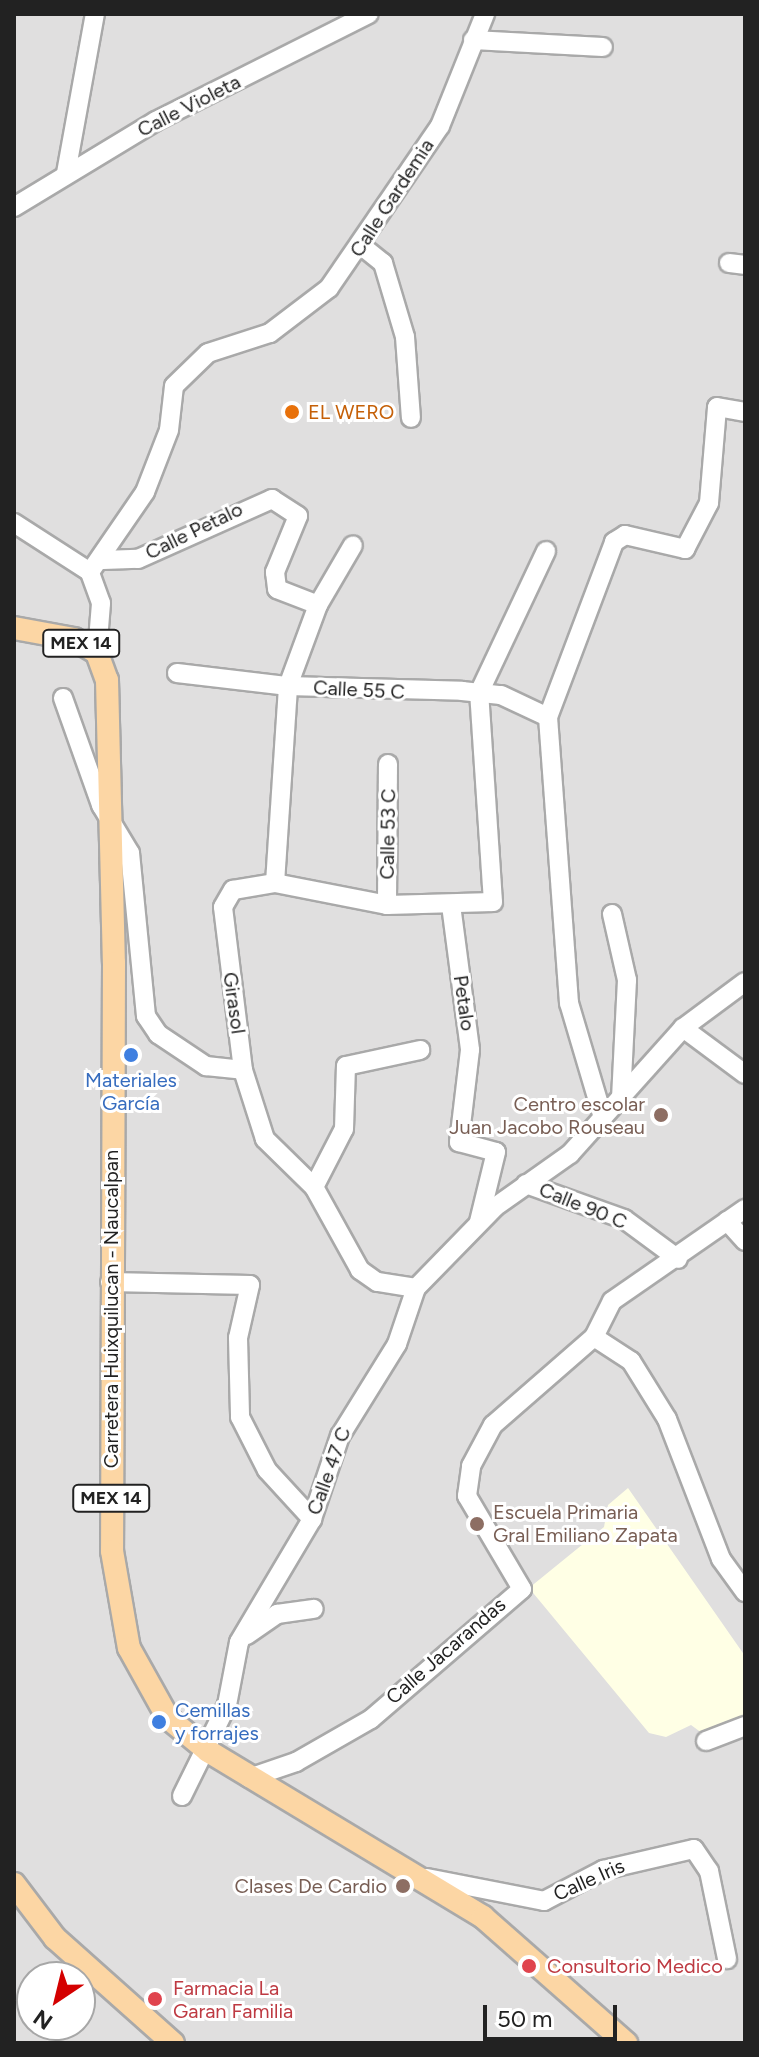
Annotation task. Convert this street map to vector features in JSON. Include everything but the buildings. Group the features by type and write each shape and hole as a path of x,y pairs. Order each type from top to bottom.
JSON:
{"main road":[{"name":"MEX 14","path":"14,628 41,628 97,653"},
{"name":"Carretera Huixquilucan - Naucalpan","path":"97,653 110,702 113,829 110,1282 116,1604 143,1681 168,1718 208,1751 417,1875 549,1968 626,2043"},
{"path":"14,1884 55,1938 173,2043"}],"street":[{"path":"66,173 95,14"},
{"name":"Calle Violeta","path":"14,207 66,173 369,14"},
{"name":"Calle Gardemia","path":"96,566 145,492 169,430 174,386 187,370 208,353 270,333 329,288 363,247 440,126 485,14"},
{"path":"473,40 603,47"},
{"path":"363,247 383,263 405,337 411,418"},
{"path":"603,1118 569,1003 544,713 614,542 625,535 685,549 709,503 718,406 745,412"},
{"name":"Calle Petalo","path":"96,566 138,559 272,499 298,516 275,572 277,589 318,605"},
{"path":"14,523 96,566 101,603 97,653"},
{"path":"275,883 288,686 318,605 353,545"},
{"path":"479,693 546,551"},
{"name":"Calle 55 C","path":"177,673 288,686 479,693 544,713"},
{"name":"Girasol","path":"243,1070 223,907 233,890 275,883 387,905 493,902 479,693"},
{"path":"63,698 113,829 130,853 146,1016 158,1034 206,1066 243,1070 273,1153 314,1187 360,1270 377,1282 416,1288"},
{"name":"Calle 53 C","path":"387,905 388,764"},
{"name":"Petalo","path":"451,905 470,1050 459,1142 496,1152 479,1222"},
{"path":"612,914 627,980 621,1099"},
{"name":"Calle 47 C","path":"182,1796 208,1751 227,1705 239,1642 312,1519 340,1436 397,1344 416,1288 479,1222 526,1184 562,1161 683,1028 745,982"},
{"path":"683,1028 745,1074"},
{"path":"314,1187 344,1129 346,1066 420,1050"},
{"name":"Calle 90 C","path":"526,1184 624,1219 678,1259"},
{"path":"745,1209 678,1259 612,1301 594,1337 631,1361 660,1407 721,1559 745,1592"},
{"path":"727,1221 745,1241"},
{"path":"110,1282 250,1285 238,1338 240,1417 259,1460 312,1519"},
{"name":"Calle Jacarandas","path":"249,1778 296,1762 371,1719 522,1589 467,1496 471,1466 493,1425 594,1337"},
{"path":"239,1642 277,1614 314,1609"},
{"path":"706,1741 745,1726"},
{"name":"Calle Iris","path":"417,1875 498,1898 544,1901 603,1870 694,1849 709,1871 727,1959"}],"shaded area":[{"path":"14,14 745,14 745,2043 14,2043"},
{"path":"628,1488 745,1656 745,1722 710,1739 691,1725 666,1737 649,1733 529,1588 604,1527 608,1505"}],"place":[{"name":"EL WERO","path":"292,412"},
{"name":"Materiales García","path":"131,1055"},
{"name":"Centro escolar Juan Jacobo Rouseau","path":"661,1115"},
{"name":"Escuela Primaria Gral Emiliano Zapata","path":"477,1524"},
{"name":"Cemillas y forrajes","path":"159,1722"},
{"name":"Clases De Cardio","path":"403,1886"},
{"name":"Consultorio Medico","path":"529,1966"},
{"name":"Farmacia La Garan Familia","path":"155,1999"}]}
